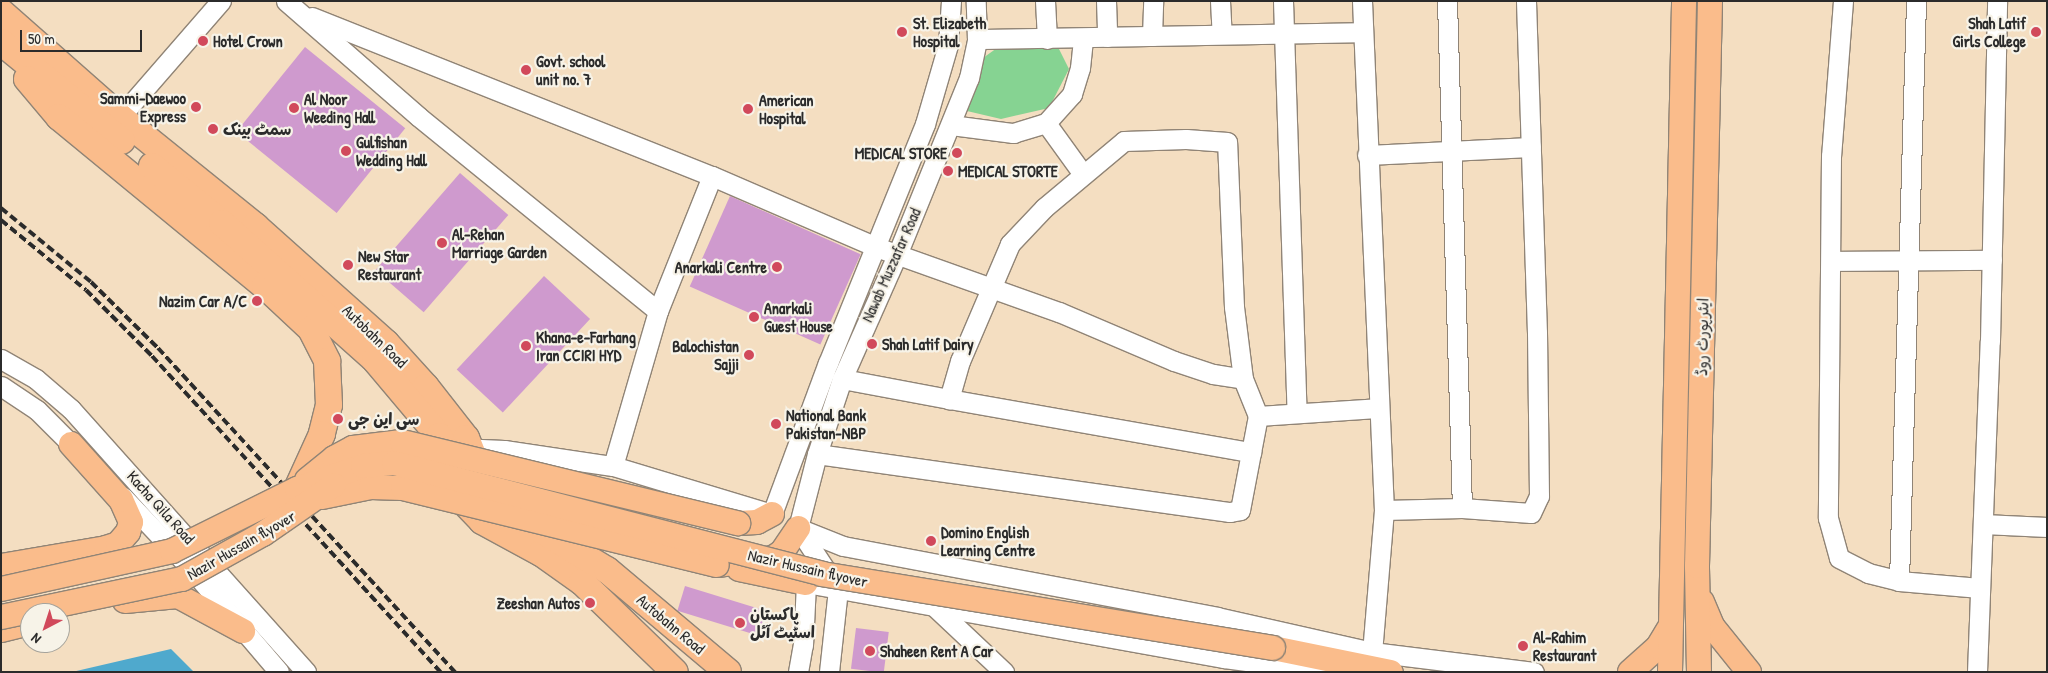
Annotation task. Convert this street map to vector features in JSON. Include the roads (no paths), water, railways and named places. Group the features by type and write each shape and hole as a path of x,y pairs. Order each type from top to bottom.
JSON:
{"highway":[{"name":"Autobahn Road","path":"1,12 120,117 255,226 386,344 426,387 470,448 481,476 519,517 607,570 728,672"},
{"name":"Autobahn Road","path":"1,42 222,223 375,360 421,413 443,447 462,500 482,521 541,553 582,582 675,672"},
{"path":"1,50 59,117 266,286 311,330 327,361 329,405 322,434 296,489"}],"main road":[{"name":"ایئرپورٹ روڈ","path":"1670,672 1669,629 1684,1"},
{"name":"ایئرپورٹ روڈ","path":"1699,672 1697,556 1710,1"},
{"path":"296,489 334,458 353,448 402,442 738,522 757,522 772,514"},
{"path":"1,566 106,548 118,544 128,532 131,522 121,500 71,444"},
{"name":"Nazir Hussain flyover","path":"1,589 172,551 296,489 350,471 382,463 408,465 822,574 1273,648"},
{"name":"Nazir Hussain flyover","path":"1,617 182,579 322,497 350,471"},
{"path":"322,497 371,487 403,488 717,565 806,583"},
{"path":"717,565 756,562 782,552 798,528"},
{"path":"70,614 146,597 178,596 243,631"},
{"path":"1699,596 1712,626 1749,672"},
{"path":"1,630 20,625"},
{"path":"1630,672 1658,647 1669,629"},
{"path":"1273,648 1372,652"},
{"path":"1273,648 1391,672"}],"street":[{"path":"120,117 221,1"},
{"name":"Nawab Muzzafar Road","path":"772,514 828,363 925,124 948,45 951,1"},
{"name":"Nawab Muzzafar Road","path":"798,528 817,454 842,379 897,255 969,78 977,39 976,1"},
{"path":"1045,1 1047,39"},
{"path":"1106,1 1107,37"},
{"path":"1152,36 1153,1"},
{"path":"1220,1 1222,34"},
{"path":"1283,1 1297,413"},
{"path":"1362,1 1377,408 1384,510 1372,652"},
{"path":"1447,1 1462,508"},
{"path":"1384,510 1462,508 1531,513 1539,496 1526,1"},
{"path":"1843,1 1831,156 1828,518 1839,558 1868,573 1899,581 1980,588"},
{"path":"1899,581 1906,260 1916,1"},
{"path":"1976,672 1992,260 1997,1"},
{"path":"292,7 712,176 876,247 992,287 1144,345 1174,361 1213,374 1243,379"},
{"path":"292,7 419,117 658,311"},
{"path":"977,39 1363,32"},
{"path":"951,125 1013,133 1046,123 1072,94 1080,68 1083,38"},
{"path":"1046,123 1082,173"},
{"path":"817,454 1235,513 1240,510 1258,416 1243,379 1234,307 1227,142 1186,138 1124,141 1082,173 1010,244 960,361 949,400"},
{"path":"1367,155 1531,147"},
{"path":"613,466 658,311 712,176"},
{"path":"1831,261 1992,260"},
{"name":"Kacha Qila Road","path":"1,359 36,379 71,409 306,672"},
{"path":"842,379 949,400 1251,452"},
{"name":"Kacha Qila Road","path":"1,386 37,410 71,444 194,572 279,672"},
{"path":"1258,416 1377,408"},
{"path":"443,447 504,450 613,466 772,514"},
{"path":"1983,524 2047,527"},
{"path":"798,528 838,589 828,672"},
{"path":"798,528 843,546 1217,617 1372,652 1534,672"},
{"path":"782,552 806,583 803,645 798,672"},
{"path":"806,583 1224,658 1317,671"},
{"path":"935,607 1004,672"}],"water":[{"path":"171,649 194,672 72,672"}],"railway":[{"path":"1,208 91,282 158,348 455,672"},
{"path":"1,220 86,290 152,356 441,672"}],"place":[{"name":"St. Elizabeth Hospital","path":"902,32"},
{"name":"Shah Latif Girls College","path":"2036,32"},
{"name":"Hotel Crown","path":"203,41"},
{"name":"Govt. school unit no. 7","path":"526,70"},
{"name":"Sammi-Daewoo Express","path":"196,107"},
{"name":"Al Noor Weeding Hall","path":"294,108"},
{"name":"American Hospital","path":"748,109"},
{"name":"سمٹ بینک","path":"213,129"},
{"name":"Gulfishan Wedding Hall","path":"346,151"},
{"name":"MEDICAL STORE","path":"957,153"},
{"name":"MEDICAL STORTE","path":"948,171"},
{"name":"Al-Rehan Marriage Garden","path":"442,243"},
{"name":"New Star Restaurant","path":"348,265"},
{"name":"Anarkali Centre","path":"777,267"},
{"name":"Nazim Car A/C","path":"257,301"},
{"name":"Anarkali Guest House","path":"754,317"},
{"name":"Shah Latif Dairy","path":"872,344"},
{"name":"Khana-e-Farhang Iran CCIRI HYD","path":"526,346"},
{"name":"Balochistan Sajji","path":"749,355"},
{"name":"سی این جی","path":"338,419"},
{"name":"National Bank Pakistan-NBP","path":"776,424"},
{"name":"Domino English Learning Centre","path":"931,541"},
{"name":"Zeeshan Autos","path":"590,603"},
{"name":"پاکستان اسٹیٹ آئل","path":"740,623"},
{"name":"Al-Rahim Restaurant","path":"1523,646"},
{"name":"Shaheen Rent A Car","path":"870,651"}]}
